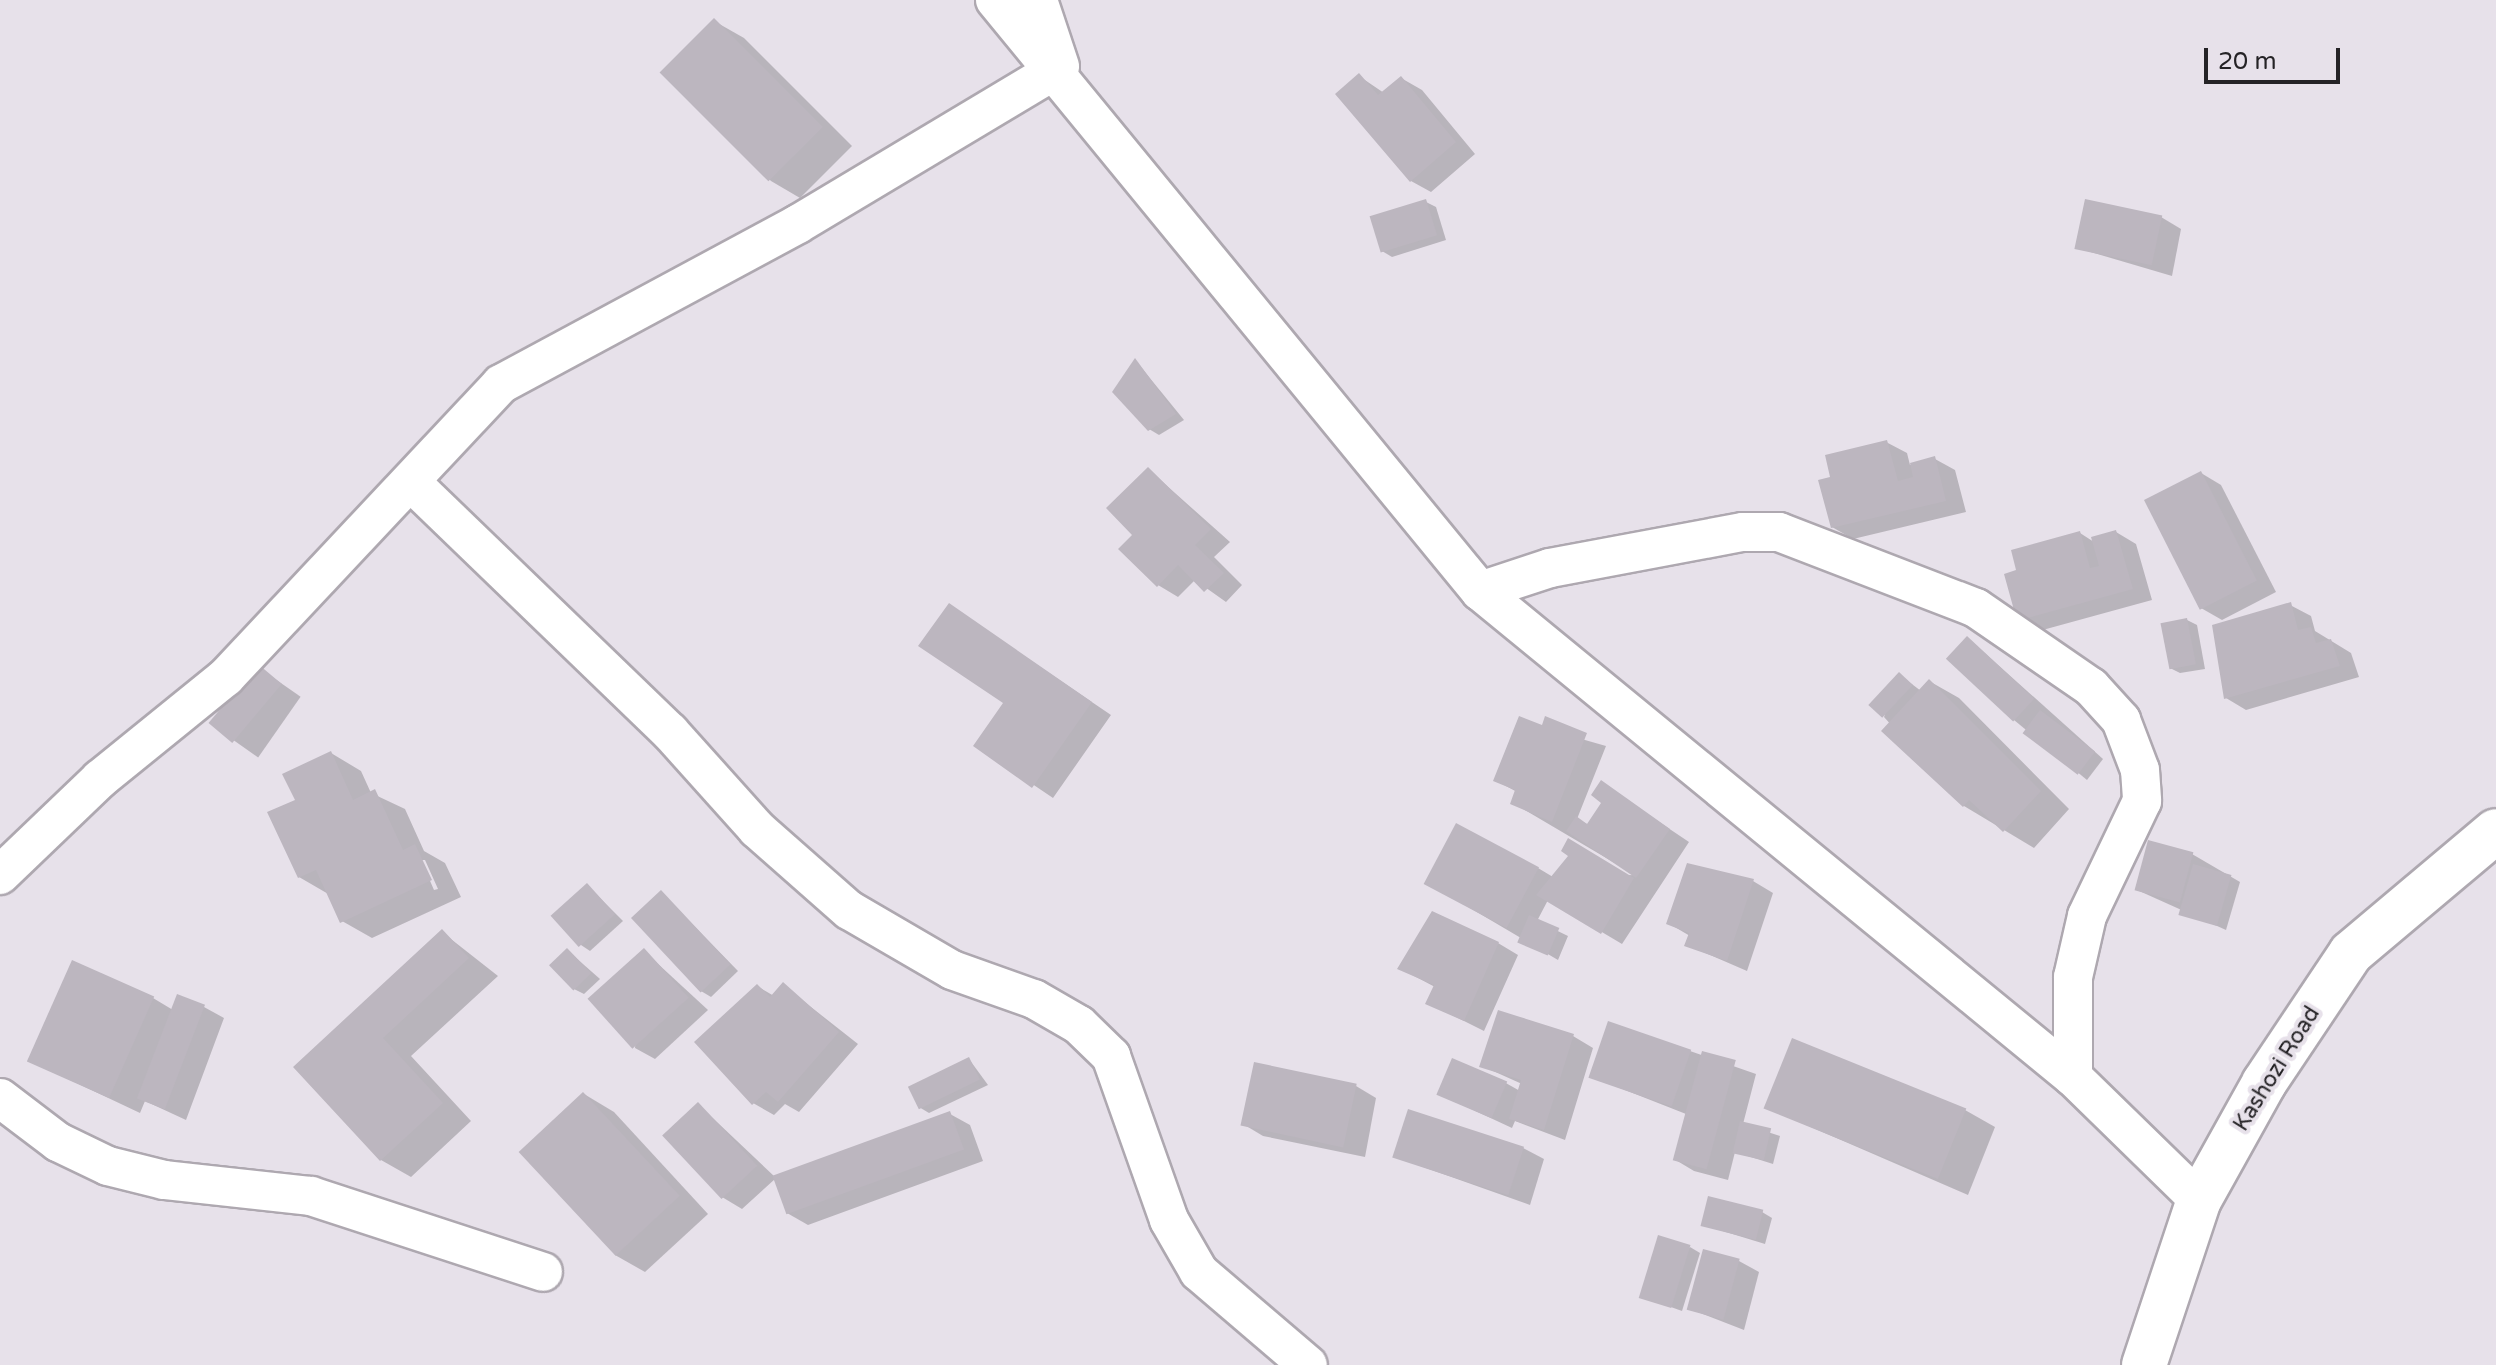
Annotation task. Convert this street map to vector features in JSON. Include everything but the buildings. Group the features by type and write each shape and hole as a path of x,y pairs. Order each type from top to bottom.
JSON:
{"main road":[{"name":"Kashozi Road","path":"2144,1365 2199,1200 2264,1083 2351,953 2496,831"}],"street":[{"path":"995,0 1480,591 2073,1077 2199,1200"},
{"path":"1038,0 1061,79"},
{"path":"0,875 100,779 226,677 413,484 501,384 1061,79"},
{"path":"413,484 670,732 757,829 849,910 952,970 1034,999 1079,1025 1111,1056 1138,1115 1169,1220 1199,1272 1308,1365"},
{"path":"1480,591 1550,568 1743,532 1779,532 1976,608 2091,687 2121,720 2140,770 2142,801 2087,916 2073,977 2073,1077"},
{"path":"0,1098 58,1142 108,1166 164,1180 311,1196 543,1272"}]}
